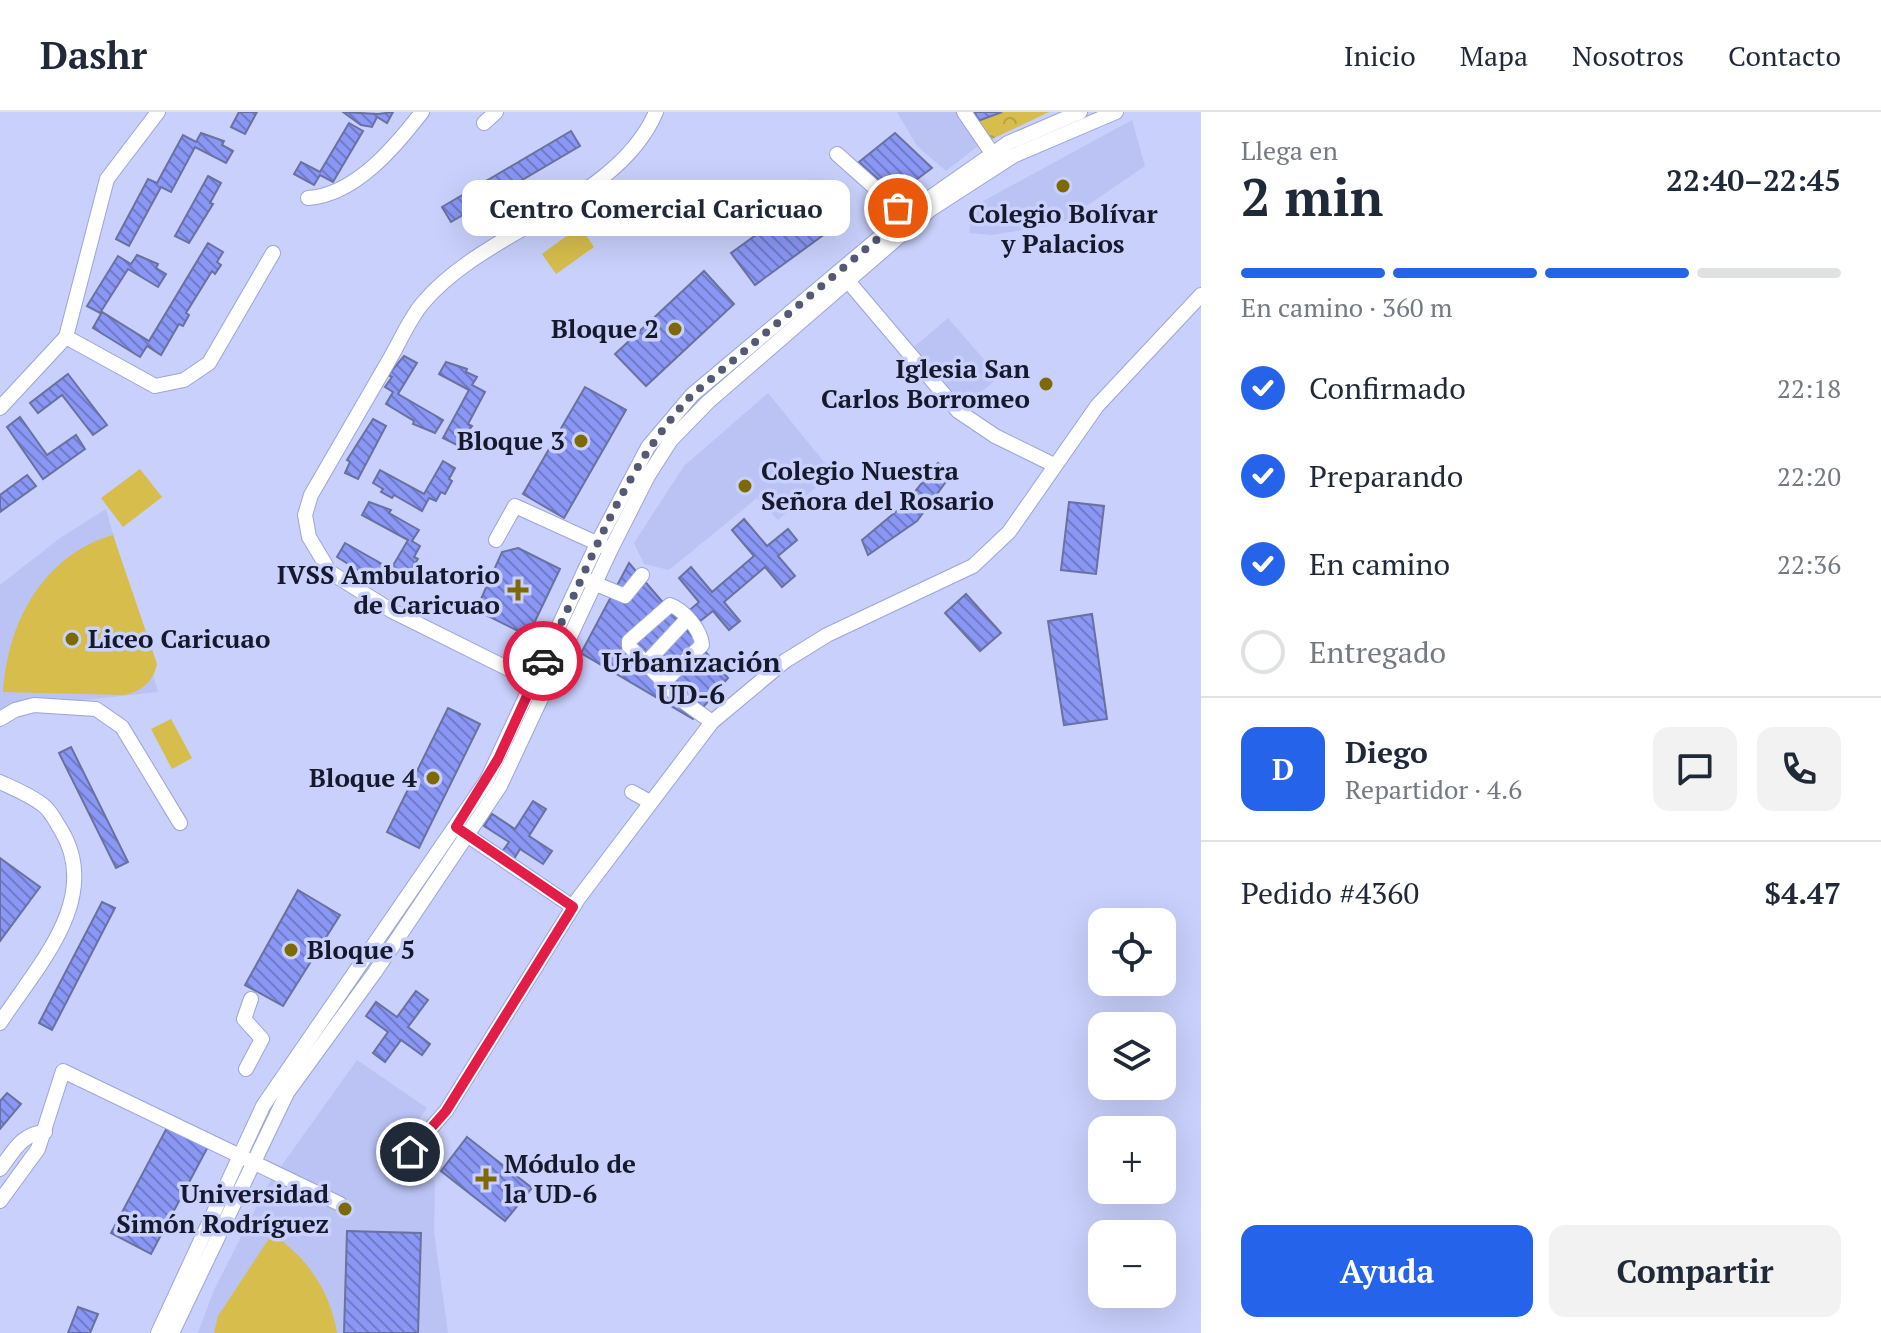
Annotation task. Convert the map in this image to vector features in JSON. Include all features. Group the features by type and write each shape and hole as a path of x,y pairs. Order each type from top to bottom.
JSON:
{"street":[{"path":"0,408 66,337 107,179 158,112"},
{"path":"308,198 337,193 349,185 402,138 422,112"},
{"path":"484,123 496,112"},
{"path":"548,687 406,619 344,582 318,556 305,515 311,495 422,304 469,262 598,180 629,154 648,130 656,112"},
{"path":"964,112 992,153"},
{"path":"462,831 533,681 588,580 648,447 670,418 692,395 844,276 992,153 1080,112"},
{"path":"910,219 1013,156 1116,112"},
{"path":"837,154 910,219"},
{"path":"66,337 155,386 184,380 209,363 273,253"},
{"path":"844,276 958,411 995,436 1054,465"},
{"path":"410,1152 446,1111 527,973 573,907 712,722 785,661 827,635 976,569 1009,532 1097,406 1200,300"},
{"path":"496,540 515,506 604,546"},
{"path":"588,580 625,596 642,575"},
{"path":"158,1333 177,1271 280,1090 462,831 500,786 548,687 588,580"},
{"path":"664,682 702,645 700,635 678,608 666,606 629,641 631,650 664,682 712,722"},
{"path":"645,664 687,619"},
{"path":"0,719 15,710 34,705 96,709 122,727 180,823"},
{"path":"0,782 47,808 68,842 76,864 76,884 74,902 64,923 0,1023"},
{"path":"632,792 650,802"},
{"path":"462,831 573,907"},
{"path":"246,1069 262,1039 244,1019 251,999"},
{"path":"0,1201 38,1149 63,1071 340,1204"},
{"path":"172,1333 280,1090"},
{"path":"434,1100 446,1111"},
{"path":"0,1169 31,1132 45,1132"}],"shaded area":[{"path":"897,112 957,112 983,142 946,171 917,146"},
{"name":"Colegio Bolívar y Palacios","path":"1132,120 1145,166 1060,224 992,235 969,233 974,206"},
{"path":"948,318 999,377 965,406 914,347"},
{"name":"Colegio Nuestra Señora del Rosario","path":"768,393 833,473 778,520 757,498 669,570 644,564 634,543 684,466"},
{"name":"Liceo Caricuao","path":"106,509 158,692 0,709 0,585 60,538"},
{"name":"Universidad Simón Rodríguez","path":"357,1060 427,1108 391,1157 435,1180 434,1232 448,1333 198,1333 214,1290 267,1186"}],"green space":[{"path":"967,112 1049,112 990,140"},
{"path":"580,226 594,247 556,274 542,254"},
{"path":"140,469 162,497 123,527 101,498"},
{"name":"Liceo Caricuao","path":"113,535 157,664 150,681 124,695 3,692 12,641 33,595 48,575 67,558"},
{"path":"171,719 192,758 172,769 151,729"},
{"path":"272,1234 296,1253 315,1276 329,1303 337,1333 214,1333 218,1316"}],"building":[{"path":"239,112 257,112 245,134 231,127"},
{"path":"343,112 393,112 387,123 377,117 372,127 361,125"},
{"path":"975,112 1002,112 978,121"},
{"path":"349,123 363,131 333,182 320,175 314,185 294,174 301,162 320,172"},
{"path":"571,131 580,146 451,222 442,207"},
{"path":"201,133 224,141 222,145 233,151 226,163 195,147 171,192 161,187 129,246 116,239 148,179 157,183 183,135 196,142"},
{"path":"895,133 932,168 896,195 859,162"},
{"path":"208,176 221,183 210,203 213,204 189,243 175,236"},
{"path":"810,196 833,228 755,285 731,253"},
{"path":"208,243 223,252 217,262 221,265 215,274 212,271 186,313 189,315 183,326 179,324 161,355 147,346 140,357 93,328 102,312 149,341"},
{"path":"137,255 158,264 156,268 166,274 158,287 128,269 100,313 87,306 118,256 131,264"},
{"name":"Bloque 2","path":"704,271 734,304 646,386 615,354"},
{"path":"404,356 417,363 398,394 443,420 435,433 413,424 414,421 386,404 393,392 385,387 392,377 388,375"},
{"path":"446,362 467,369 466,372 477,377 472,385 485,392 468,424 472,426 457,445 443,438 469,390 439,374"},
{"path":"68,374 107,425 93,435 62,395 38,413 30,403"},
{"name":"Bloque 3","path":"585,387 626,410 564,518 523,494"},
{"path":"20,417 47,455 76,435 85,449 43,479 7,427"},
{"path":"373,419 386,426 358,479 345,473 350,462 347,460"},
{"path":"443,461 455,468 449,479 452,481 445,494 441,492 436,501 429,498 422,511 394,495 392,498 381,492 383,489 373,483 380,470 424,494"},
{"path":"938,463 951,475 917,521 868,555 862,540 905,504"},
{"path":"27,475 36,486 0,512 0,495"},
{"path":"369,502 391,510 389,513 419,530 412,541 420,546 414,557 418,559 405,578 392,571 385,583 375,577 374,580 337,557 345,543 391,569 408,540 362,515"},
{"path":"1069,502 1104,506 1096,574 1061,570"},
{"path":"744,519 767,546 788,529 797,540 778,556 795,576 782,587 765,567 724,602 740,621 729,630 713,611 694,626 684,615 699,602 679,578 691,567 712,592 754,556 732,530"},
{"name":"IVSS Ambulatorio de Caricuao","path":"518,548 560,569 528,636 476,610 502,552"},
{"path":"629,563 728,678 693,719 581,653"},
{"path":"966,594 1001,633 980,651 945,613"},
{"path":"1092,614 1107,719 1064,725 1048,621"},
{"name":"Bloque 4","path":"448,708 480,724 419,848 387,832"},
{"path":"71,747 128,862 116,868 59,753"},
{"path":"533,801 546,809 529,836 552,851 543,864 520,849 514,859 502,852 509,842 484,826 492,814 515,829"},
{"path":"0,858 40,887 0,941"},
{"name":"Bloque 5","path":"298,890 340,915 283,1006 245,985"},
{"path":"102,902 115,908 52,1030 39,1023"},
{"path":"416,991 428,1000 408,1027 430,1044 422,1055 401,1040 385,1062 373,1053 388,1032 366,1016 376,1002 397,1017"},
{"path":"7,1093 21,1104 0,1129 0,1101"},
{"path":"170,1122 212,1139 151,1254 111,1233"},
{"name":"Módulo de la UD-6","path":"467,1137 532,1188 505,1221 441,1171"},
{"path":"347,1231 421,1233 418,1333 344,1333"},
{"path":"78,1307 98,1314 90,1333 68,1333"}],"way so far":[{"path":"543,661 620,498 648,447 670,418 692,395 906,215 898,208"}],"place":[{"name":"Colegio Bolívar y Palacios","path":"1063,186"},
{"name":"Centro Comercial Caricuao","path":"898,208"},
{"name":"Bloque 2","path":"675,329"},
{"name":"Iglesia San Carlos Borromeo","path":"1046,384"},
{"name":"Bloque 3","path":"581,441"},
{"name":"Colegio Nuestra Señora del Rosario","path":"745,486"},
{"name":"IVSS Ambulatorio de Caricuao","path":"518,590"},
{"name":"Liceo Caricuao","path":"72,639"},
{"name":"Bloque 4","path":"433,778"},
{"name":"Bloque 5","path":"291,950"},
{"name":"Módulo de la UD-6","path":"486,1179"},
{"name":"Universidad Simón Rodríguez","path":"345,1209"}],"district":[{"name":"Urbanización UD-6","path":"691,678"}],"route":[{"path":"410,1152 446,1111 573,907 456,827 487,780 543,661"}]}
